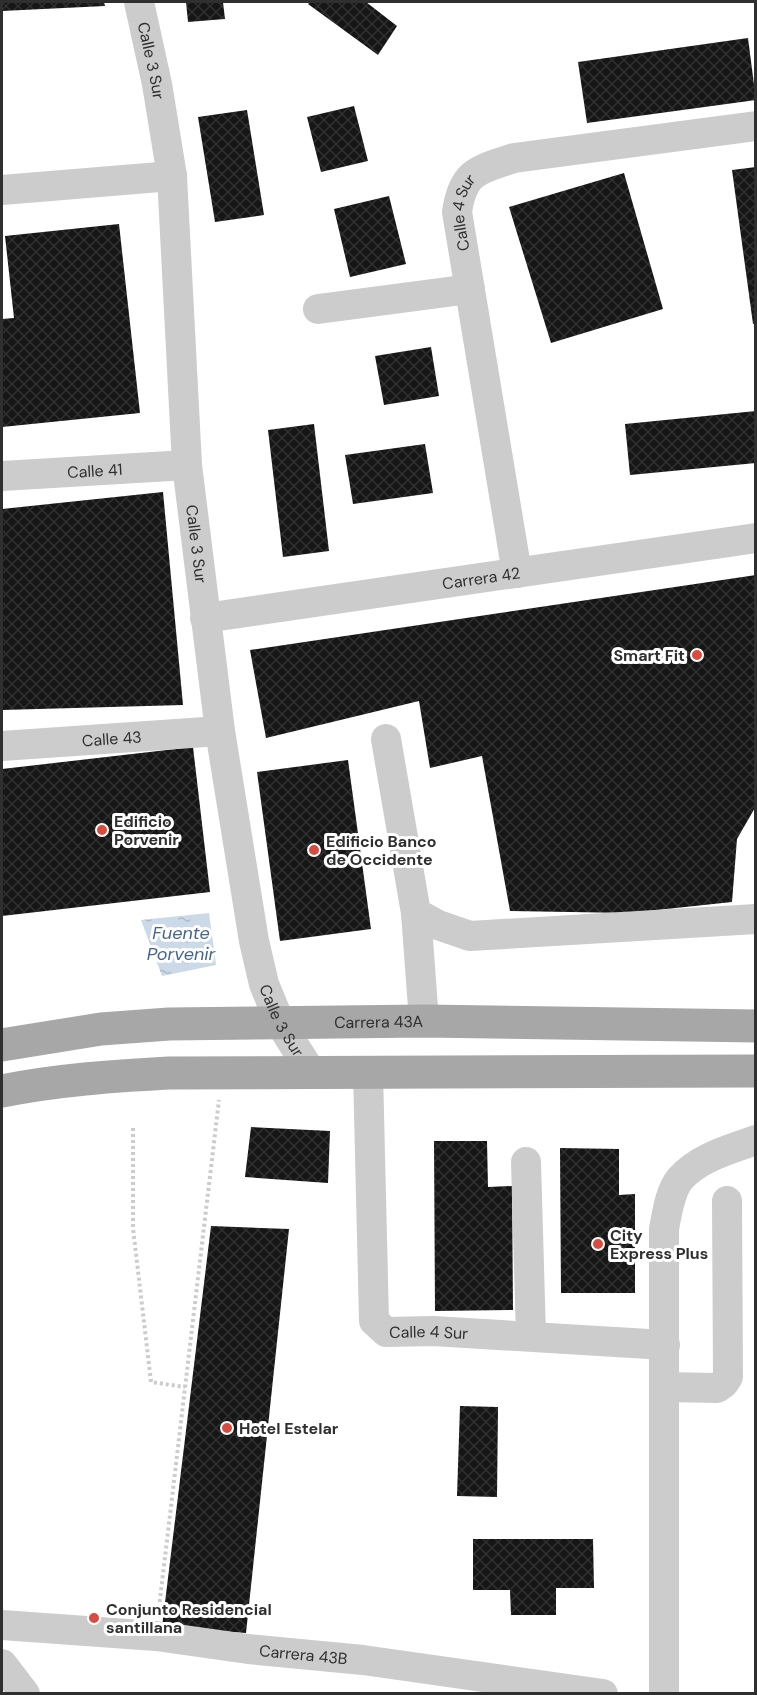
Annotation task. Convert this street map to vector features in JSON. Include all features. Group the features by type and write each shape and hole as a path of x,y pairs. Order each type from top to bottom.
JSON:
{"main road":[{"name":"Carrera 43A","path":"2,1045 101,1029 169,1024 424,1020 756,1026"},
{"path":"2,1091 45,1083 169,1073 756,1071"}],"street":[{"name":"Calle 3 Sur","path":"139,2 157,84 172,176 187,465 220,731 254,941 264,984 280,1023 311,1072"},
{"name":"Calle 4 Sur","path":"517,573 457,212 460,191 469,178 482,168 514,158 756,126"},
{"path":"2,190 172,176"},
{"path":"318,309 470,289"},
{"name":"Calle 41","path":"2,476 187,465"},
{"name":"Carrera 42","path":"206,618 756,538"},
{"name":"Calle 43","path":"2,746 220,731"},
{"path":"386,739 416,913 424,1020"},
{"path":"416,913 438,926 470,936 756,919"},
{"name":"Calle 4 Sur","path":"368,1071 374,1321 386,1336 433,1331 665,1344"},
{"path":"664,1694 664,1228 670,1202 679,1180 695,1166 711,1157 756,1140"},
{"path":"526,1162 531,1336"},
{"path":"665,1387 717,1388 728,1377 727,1201"},
{"name":"Carrera 43B","path":"2,1625 156,1636 248,1649 363,1660 603,1694"},
{"path":"2,1664 26,1694"}],"path":[{"path":"156,1636 219,1099"},
{"path":"133,1128 133,1228 151,1382 185,1387"}],"water":[{"name":"Fuente Porvenir","path":"209,913 216,965 162,976 141,920"}],"building":[{"path":"2,2 104,2 105,6 2,11"},
{"path":"186,2 223,2 225,19 188,22"},
{"path":"310,2 366,2 397,26 378,55 308,4"},
{"path":"748,38 756,100 587,123 578,62"},
{"path":"354,106 368,161 321,172 307,117"},
{"path":"247,110 264,215 215,222 198,117"},
{"path":"756,167 756,323 753,324 732,170"},
{"path":"624,173 663,309 551,343 509,207"},
{"path":"389,196 406,264 350,277 334,209"},
{"path":"119,224 140,413 2,427 2,319 14,318 5,236"},
{"path":"431,347 439,396 384,405 375,356"},
{"path":"756,411 756,463 630,475 625,424"},
{"path":"314,424 329,551 283,557 268,430"},
{"path":"425,444 433,493 353,504 345,455"},
{"path":"163,492 183,705 2,710 2,509"},
{"path":"756,575 756,806 737,839 732,902 629,913 510,911 482,756 430,768 419,701 266,738 250,650"},
{"name":"Edificio Porvenir","path":"193,747 210,892 2,916 2,769"},
{"name":"Edificio Banco de Occidente","path":"348,760 371,929 280,941 257,772"},
{"path":"251,1127 330,1131 328,1183 245,1177"},
{"path":"434,1141 487,1141 488,1187 512,1186 513,1310 435,1311"},
{"name":"City Express Plus","path":"560,1148 619,1149 619,1195 635,1194 635,1293 561,1293"},
{"name":"Hotel Estelar","path":"211,1226 289,1229 246,1633 162,1627"},
{"path":"460,1406 498,1407 497,1497 457,1496"},
{"path":"473,1539 593,1539 594,1588 556,1588 556,1615 511,1615 510,1590 473,1590"}],"place":[{"name":"Smart Fit","path":"697,655"},
{"name":"Edificio Porvenir","path":"102,830"},
{"name":"Edificio Banco de Occidente","path":"314,850"},
{"name":"City Express Plus","path":"598,1244"},
{"name":"Hotel Estelar","path":"227,1428"},
{"name":"Conjunto Residencial santillana","path":"94,1618"}]}
